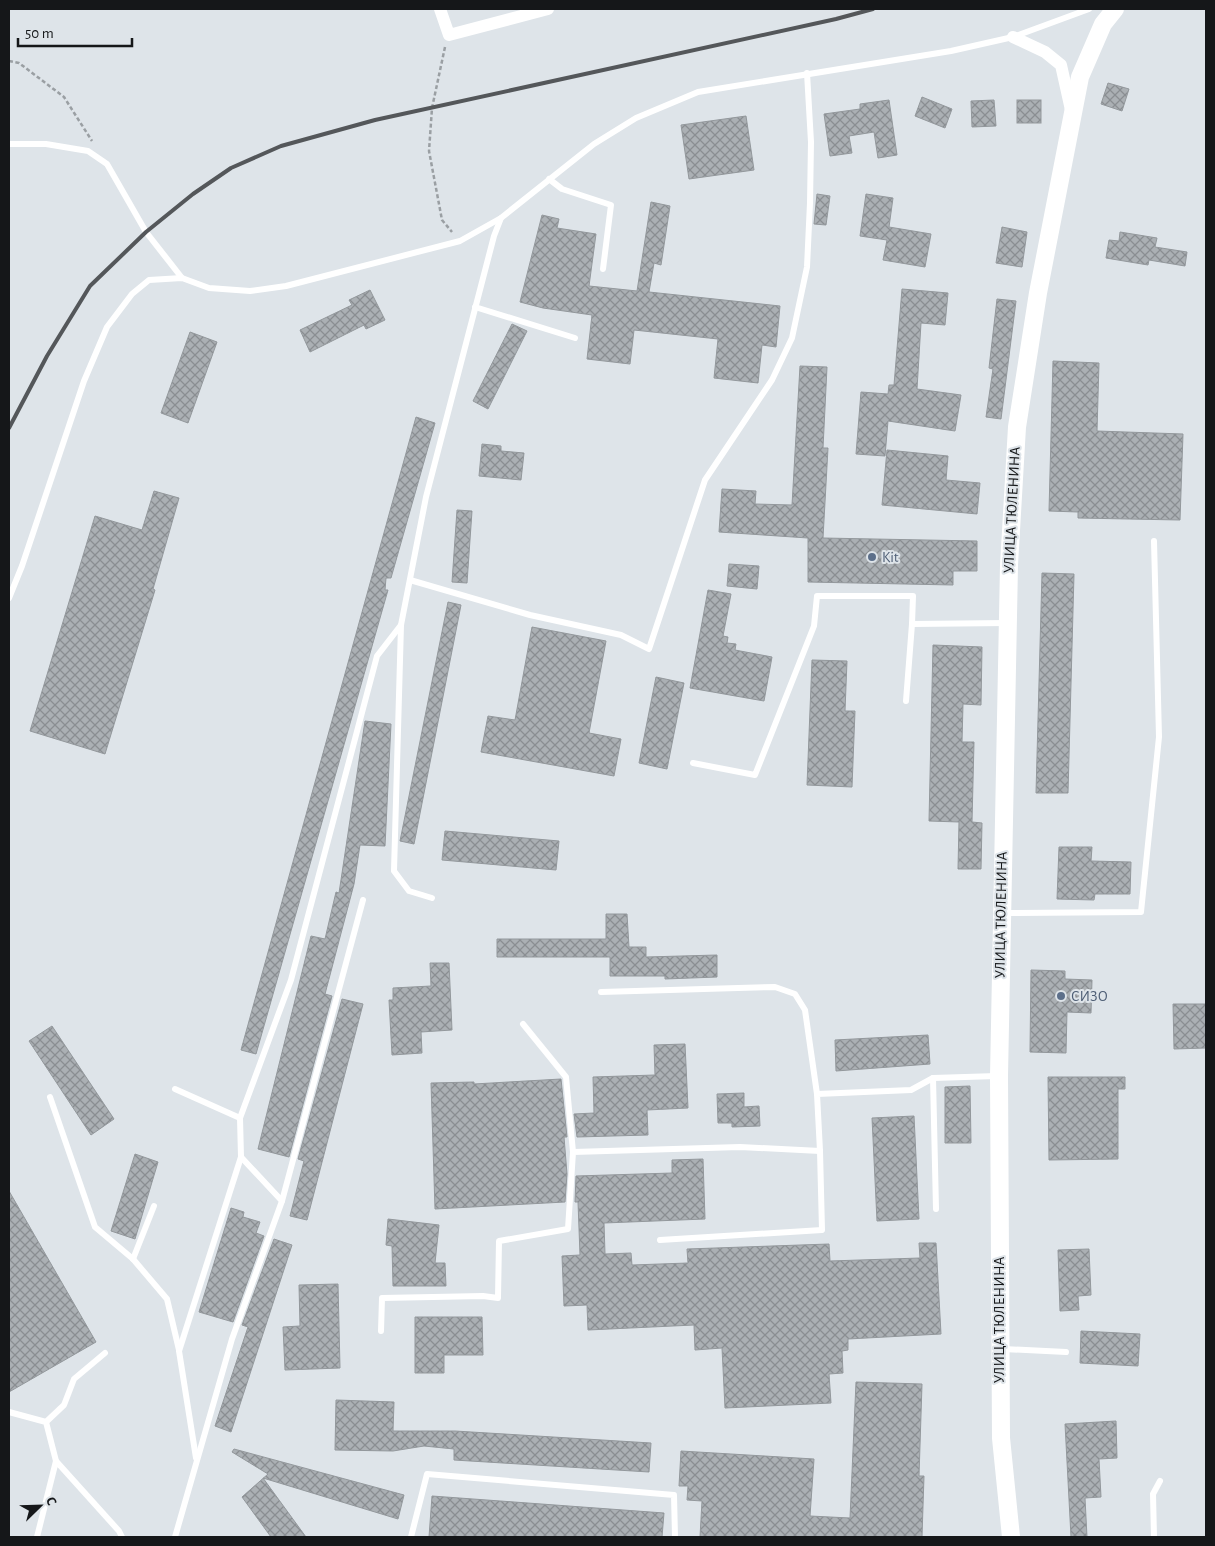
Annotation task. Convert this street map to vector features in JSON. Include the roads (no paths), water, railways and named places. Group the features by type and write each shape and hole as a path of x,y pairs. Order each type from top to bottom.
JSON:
{"main road":[{"name":"УЛИЦА ТЮЛЕНИНА","path":"1011,1537 1000,1438 999,1076 1008,623 1017,427 1038,294 1080,77 1102,24 1115,9"}],"street":[{"path":"440,9 449,35 548,9"},
{"path":"1013,37 1045,52 1061,65 1073,117"}],"lane":[{"path":"9,598 22,566 84,381 107,327 132,294 149,280 182,278 209,288 250,291 277,287 460,241 501,218 594,144 636,118 698,92 951,51 1013,37 1089,9"},
{"path":"410,580 530,615 621,635 648,649 705,480 772,380 792,338 806,267 810,212 811,142 807,73"},
{"path":"9,144 46,144 88,151 107,164 146,232 182,278"},
{"path":"549,179 562,189 611,205 603,269"},
{"path":"432,898 409,891 394,871 401,625 426,498 475,307 501,218"},
{"path":"475,307 575,338"},
{"path":"1001,912 1141,912 1160,737 1154,541"},
{"path":"693,763 754,775 814,626 817,596 913,596 906,701"},
{"path":"912,624 1008,623"},
{"path":"179,1351 241,1157 240,1118 291,980 377,656 401,625"},
{"path":"175,1537 232,1339 282,1201 363,900"},
{"path":"601,992 775,987 795,994 805,1010 817,1094 822,1230 660,1240"},
{"path":"381,1331 382,1298 483,1296 498,1298 499,1240 568,1229 573,1152 566,1077 523,1024"},
{"path":"817,1094 911,1090 932,1078 999,1076"},
{"path":"932,1078 936,1209"},
{"path":"175,1089 240,1118"},
{"path":"50,1097 95,1227 133,1259 167,1299 179,1351 197,1462"},
{"path":"573,1152 740,1147 820,1151"},
{"path":"241,1157 282,1201"},
{"path":"133,1259 154,1206"},
{"path":"999,1349 1066,1352"},
{"path":"46,1422 64,1405 74,1380 105,1353"},
{"path":"9,1412 46,1422"},
{"path":"46,1422 56,1461 119,1531 122,1537"},
{"path":"37,1537 56,1461"},
{"path":"411,1537 427,1474 674,1495 675,1537"},
{"path":"1154,1537 1153,1494 1160,1481"}],"railway":[{"path":"9,428 47,356 90,286 146,232 193,194 231,168 281,146 375,120 836,19 873,9"}],"place":[{"name":"Kit","path":"872,557"},
{"name":"СИЗО","path":"1061,996"}]}
